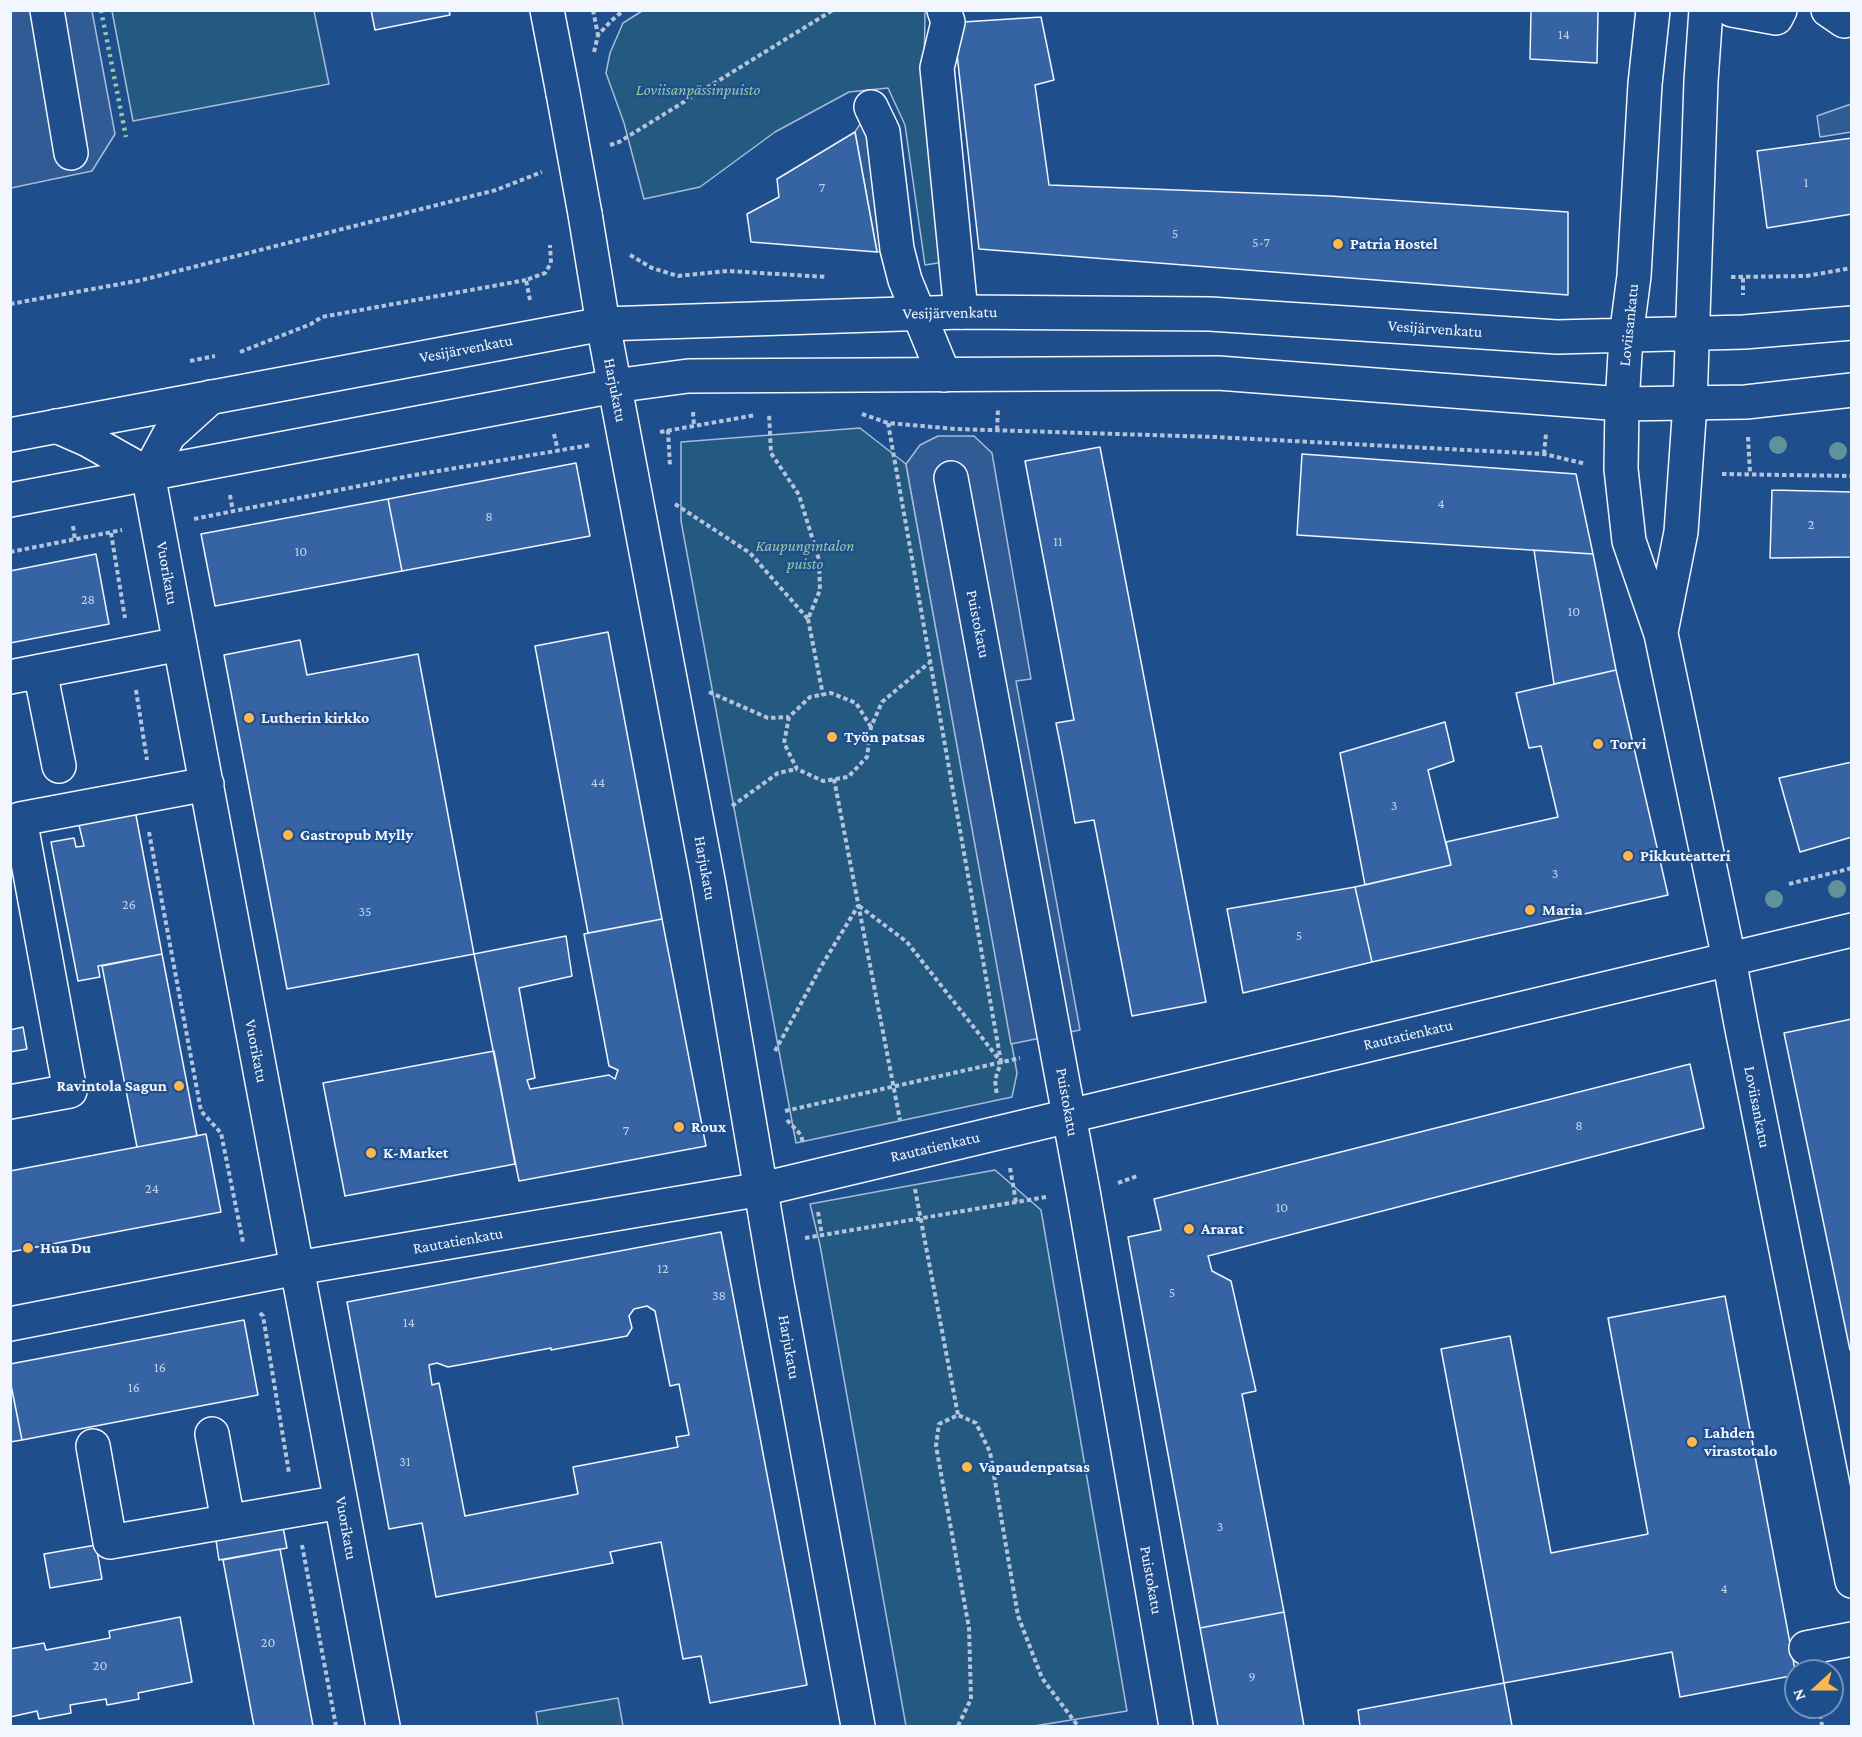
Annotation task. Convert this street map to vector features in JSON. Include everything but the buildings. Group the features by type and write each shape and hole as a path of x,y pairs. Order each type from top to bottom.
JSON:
{"street":[{"path":"47,10 71,153"},
{"name":"Harjukatu","path":"547,10 614,386 709,885 770,1242 858,1726"},
{"path":"944,10 948,22 937,68 961,312"},
{"name":"Loviisankatu","path":"1653,10 1645,84 1634,276 1626,337 1622,404 1621,469 1629,541 1661,634 1730,959 1740,1024 1851,1581"},
{"name":"Loviisankatu","path":"1661,634 1681,532 1690,404 1701,81 1706,10"},
{"path":"1732,10 1776,18 1780,10"},
{"path":"1828,10 1844,21 1851,19"},
{"path":"871,107 883,132 897,249 905,280 944,375"},
{"name":"Vesijärvenkatu","path":"10,435 603,324 961,312 1210,314 1557,337 1626,337 1744,333 1851,322"},
{"path":"10,500 614,386 688,376 1218,373 1622,404 1746,402 1851,390"},
{"path":"148,474 169,435 211,397"},
{"path":"56,426 88,440 148,474"},
{"name":"Vuorikatu","path":"148,474 383,1726"},
{"name":"Puistokatu","path":"951,478 1058,1051 1176,1726"},
{"path":"59,766 25,674 180,644"},
{"path":"10,1102 70,1091 20,819 207,784"},
{"name":"Rautatienkatu","path":"10,1324 297,1268 762,1189 1851,930"},
{"path":"212,1434 228,1521"},
{"path":"93,1446 110,1542 341,1502"},
{"path":"1806,1648 1851,1639"}],"path":[{"path":"593,10 598,35 593,54 594,61"},
{"path":"598,35 624,10"},
{"path":"608,146 619,142 833,10"},
{"path":"10,304 142,280 496,190 547,170"},
{"path":"629,250 630,256 652,268 678,276 728,271 834,277"},
{"path":"1743,278 1806,276 1851,268"},
{"path":"231,354 261,344 322,317 526,280"},
{"path":"179,363 222,355"},
{"path":"769,412 771,453 799,495 819,560 820,590 808,619"},
{"path":"10,552 409,476 769,412 780,412"},
{"path":"855,414 866,414 888,423 956,429 1215,437 1544,454 1586,464"},
{"path":"888,423 1001,1062 995,1080 1017,1202"},
{"path":"1720,474 1851,476"},
{"path":"672,502 750,553 808,619 823,694"},
{"path":"111,533 125,624"},
{"path":"724,812 778,773 797,769 823,781 848,777 867,758 871,727 882,702 930,662"},
{"path":"135,680 154,802 148,829 201,1111 221,1133 243,1240"},
{"path":"702,690 768,718 789,717"},
{"path":"797,769 784,743 789,717 810,697 831,693 856,703 871,727"},
{"path":"770,1061 822,965 858,906 834,779"},
{"path":"1789,884 1851,868"},
{"path":"858,906 908,942 1001,1062"},
{"path":"749,1119 1058,1051"},
{"path":"770,1242 1050,1196"},
{"path":"958,1726 971,1699 969,1628 936,1446 939,1424 957,1415 976,1422 990,1452 1018,1616 1042,1678 1078,1726"}],"green space":[{"path":"112,11 314,11 329,84 133,121"},
{"name":"Loviisanpässinpuisto","path":"642,11 925,11 924,82 944,262 925,265 905,125 888,88 849,92 775,132 700,187 644,199 624,123 606,73 610,53 623,23"},
{"name":"Kaupungintalon puisto","path":"860,428 906,464 1017,1073 1012,1097 796,1143 681,521 681,442"},
{"path":"995,1170 1041,1210 1127,1711 1034,1726 906,1726 820,1245 810,1204"},
{"path":"618,1698 623,1726 538,1726 536,1712"}],"shaded area":[{"path":"11,11 92,11 115,134 92,171 11,188"},
{"path":"1851,104 1851,132 1820,137 1817,116"},
{"path":"871,107 897,249 877,252 855,132"},
{"path":"938,436 974,436 992,453 1031,679 1016,681 1080,1030 1011,1044 906,464 920,445"}],"hedge":[{"path":"101,10 126,137"}],"place":[{"name":"Patria Hostel","path":"1338,244"},
{"name":"Lutherin kirkko","path":"249,718"},
{"name":"Työn patsas","path":"832,737"},
{"name":"Torvi","path":"1598,744"},
{"name":"Gastropub Mylly","path":"288,835"},
{"name":"Pikkuteatteri","path":"1628,856"},
{"name":"Maria","path":"1530,910"},
{"name":"Ravintola Sagun","path":"179,1086"},
{"name":"Roux","path":"679,1127"},
{"name":"K-Market","path":"371,1153"},
{"name":"Ararat","path":"1189,1229"},
{"name":"Hua Du","path":"28,1248"},
{"name":"Lahden virastotalo","path":"1692,1442"},
{"name":"Vapaudenpatsas","path":"967,1467"}]}
